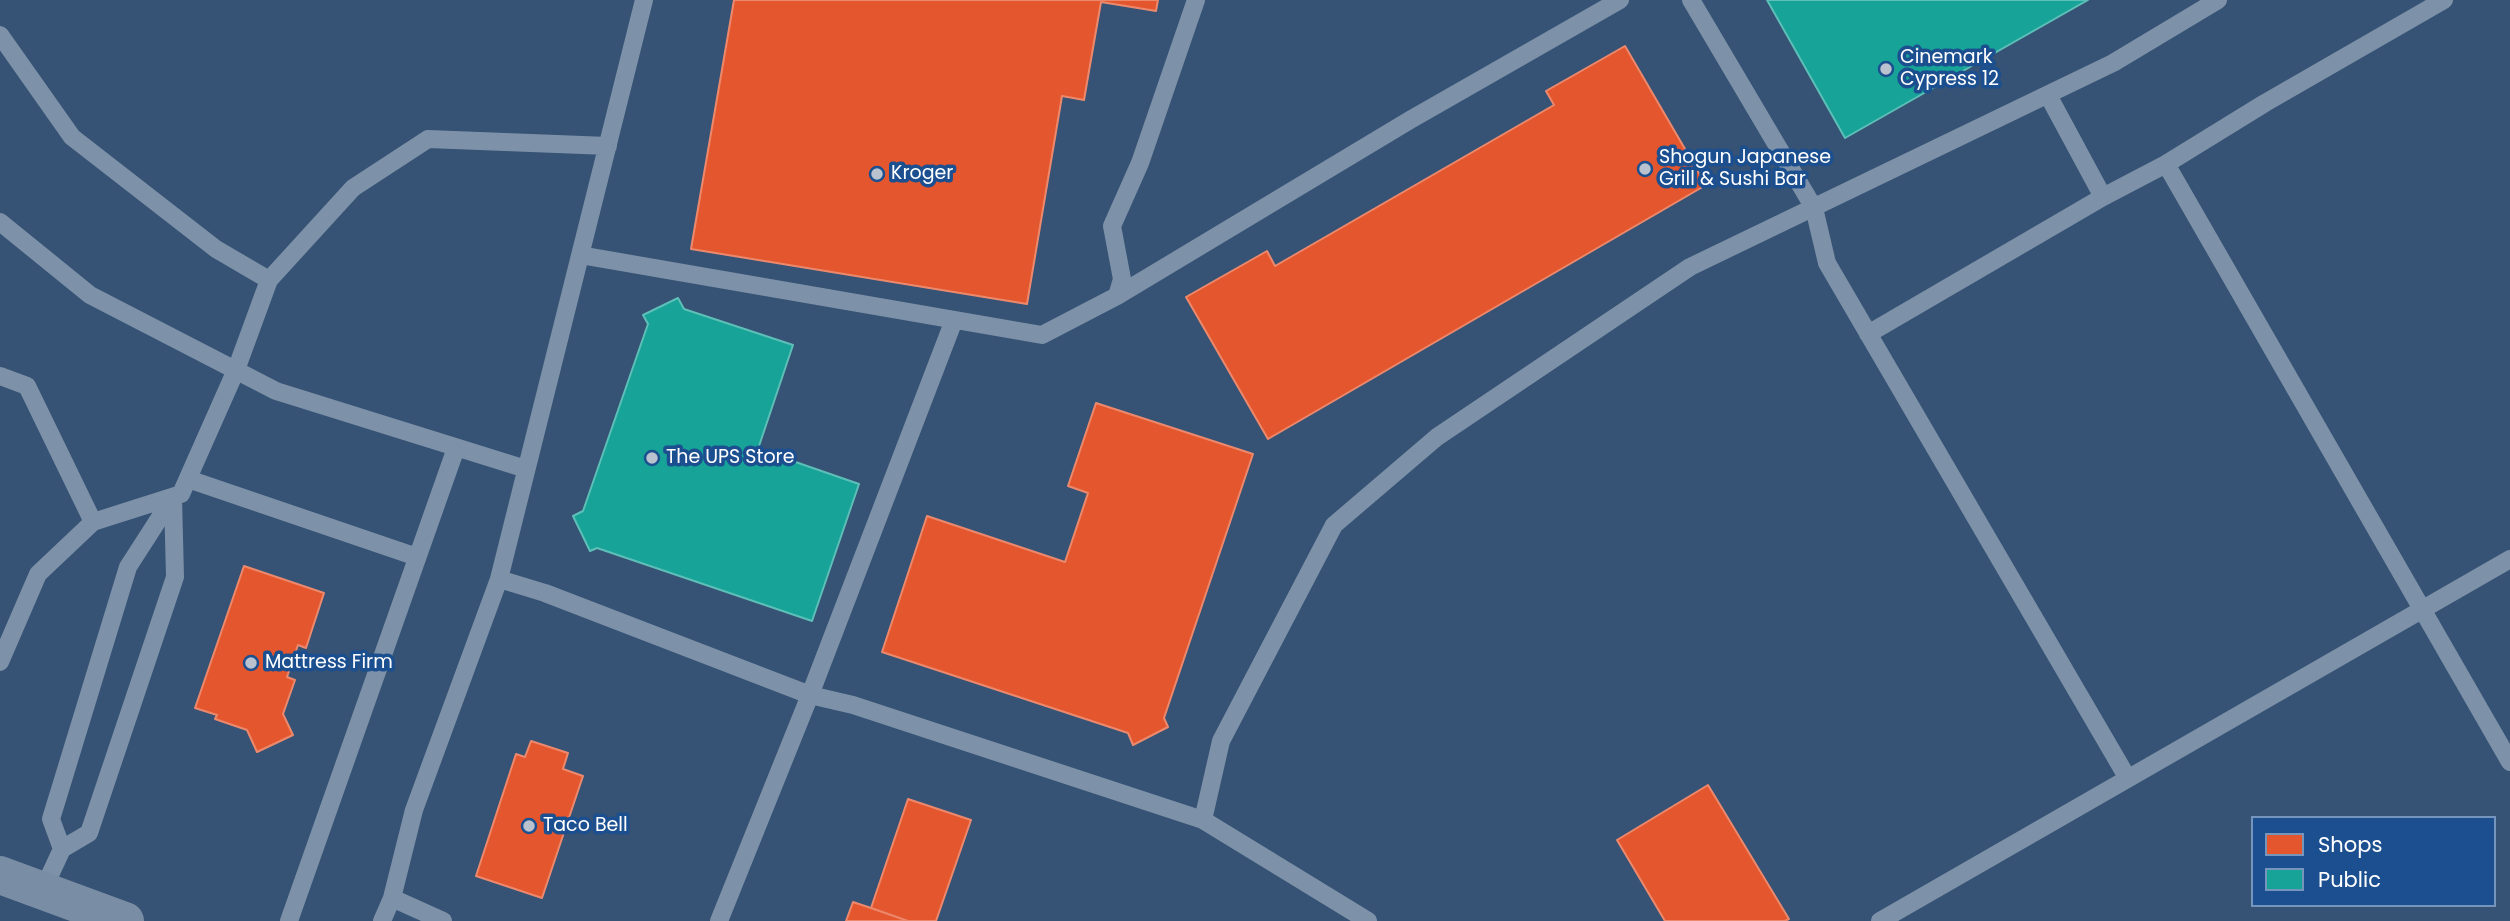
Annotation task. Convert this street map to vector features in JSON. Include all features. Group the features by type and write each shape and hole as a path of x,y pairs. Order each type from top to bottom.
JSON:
{"main road":[{"path":"0,875 125,921"}],"lane":[{"path":"382,921 392,898 414,810 499,579 644,0"},
{"path":"1117,296 1122,279 1112,226 1140,163 1196,0"},
{"path":"580,254 1042,335 1117,296 1410,120 1620,0"},
{"path":"1691,0 1814,208 1827,263 2127,777"},
{"path":"1203,820 1221,741 1334,525 1437,438 1690,267 2113,63 2218,0"},
{"path":"1868,334 2103,197 2166,164 2265,103 2444,0"},
{"path":"0,35 72,137 216,249 270,280"},
{"path":"2048,95 2103,197"},
{"path":"0,662 38,574 93,522 181,494 236,370 270,280 353,188 428,139 608,146"},
{"path":"2166,164 2510,762"},
{"path":"0,222 90,295 276,391 526,469"},
{"path":"719,921 810,695 954,320"},
{"path":"0,376 27,386 93,522"},
{"path":"289,921 456,447"},
{"path":"188,479 417,557"},
{"path":"43,890 62,849 89,833 175,577 173,497"},
{"path":"62,849 51,819 128,567 173,497"},
{"path":"1880,921 2510,559"},
{"path":"499,579 545,593 810,695 853,705 1203,820 1368,921"},
{"path":"392,898 443,921"}],"building: Shops":[{"name":"Kroger","path":"734,0 1158,0 1156,11 1101,2 1084,100 1062,96 1027,304 691,249"},
{"path":"1625,46 1706,185 1268,439 1186,297 1267,251 1275,266 1554,105 1546,91"},
{"path":"1096,403 1253,454 1164,718 1168,727 1133,745 1128,733 882,652 927,516 1065,562 1088,493 1068,486"},
{"name":"Mattress Firm","path":"244,566 324,593 306,648 298,645 287,677 295,680 283,714 293,735 257,752 247,730 215,719 217,715 195,708"},
{"name":"Taco Bell","path":"531,741 568,753 563,769 583,776 542,898 476,876 516,754 525,757"},
{"path":"1708,785 1789,919 1665,921 1617,840"},
{"path":"908,799 971,820 936,921 908,921 871,908"},
{"path":"853,902 871,908 908,921 846,921"}],"building: Public":[{"name":"Cinemark Cypress 12","path":"1767,0 2088,0 1845,138"},
{"path":"678,298 684,309 793,345 758,449 859,484 812,621 597,548 590,551 573,516 583,511 648,324 643,315"}],"place":[{"name":"Cinemark Cypress 12","path":"1886,69"},
{"name":"Shogun Japanese Grill & Sushi Bar","path":"1645,169"},
{"name":"Kroger","path":"877,174"},
{"name":"The UPS Store","path":"652,458"},
{"name":"Mattress Firm","path":"251,663"},
{"name":"Taco Bell","path":"529,826"}]}
